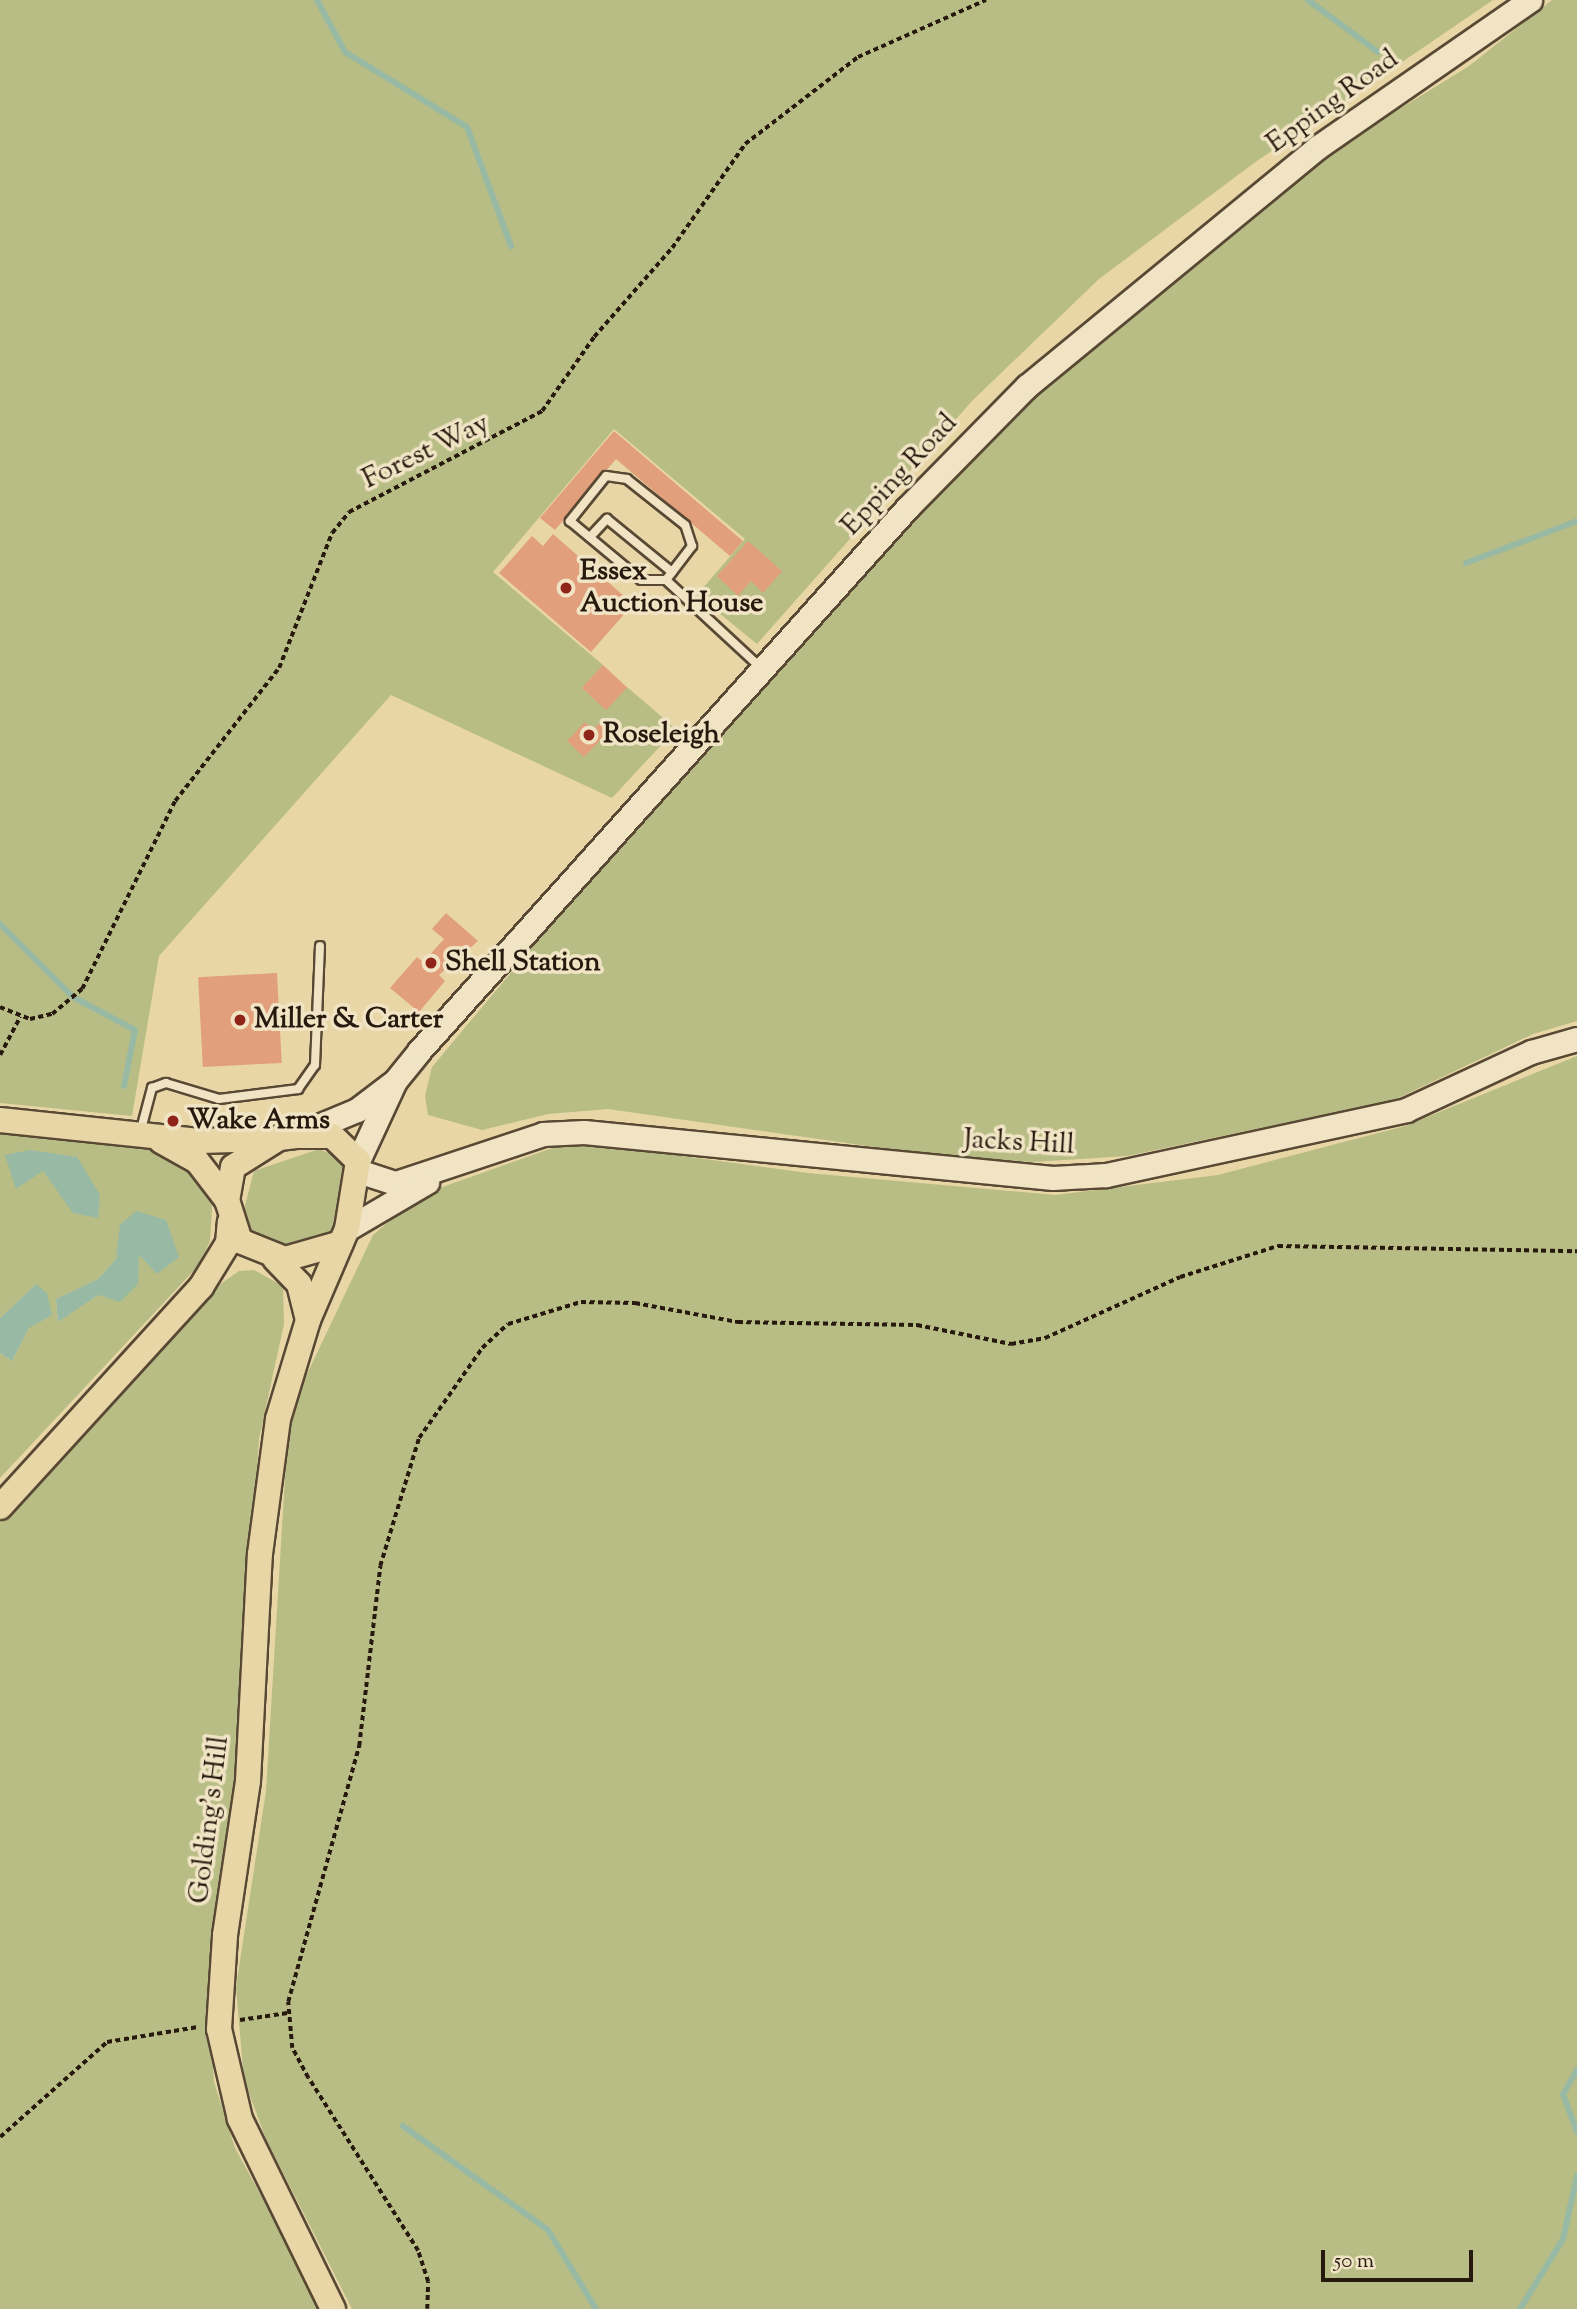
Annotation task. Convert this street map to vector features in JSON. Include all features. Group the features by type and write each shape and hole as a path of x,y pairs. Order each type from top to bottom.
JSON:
{"main road":[{"name":"Epping Road","path":"287,1137 357,1110 395,1081 916,499 1112,311 1318,147 1530,0"},
{"name":"Jacks Hill","path":"445,1171 543,1134 584,1132 1053,1178 1106,1175 1406,1110 1531,1052 1577,1039"},
{"name":"Epping Road","path":"358,1166 395,1081"},
{"path":"0,1120 146,1136 332,1136 358,1166 396,1183 445,1171"},
{"path":"146,1136 197,1161 228,1211 240,1241 268,1256 299,1284 308,1320"},
{"path":"0,1507 201,1287 228,1243 228,1211 233,1167 287,1137"},
{"path":"344,1236 358,1166"},
{"path":"201,1287 240,1258 268,1256 303,1259 445,1171"},
{"name":"Golding's Hill","path":"333,2309 240,2119 219,2023 248,1782 260,1554 278,1419 308,1320 344,1236"}],"lane":[{"path":"666,580 692,546 685,525 627,479 606,476 570,521 641,580 666,580 762,669"},
{"path":"590,537 607,519 672,572"},
{"path":"146,1136 152,1088 166,1083 219,1099 283,1095 308,1079 316,1051 320,946"}],"path":[{"name":"Forest Way","path":"20,1017 52,1014 80,990 187,782 279,668 332,533 349,512 542,411 745,144 858,57 986,0"},
{"path":"0,1007 20,1017 0,1055"},
{"path":"426,2309 428,2282 418,2252 307,2078 292,2048 287,2013 359,1746 380,1566 419,1438 482,1348 508,1324 552,1307 635,1303 738,1322 917,1325 1011,1344 1045,1338 1180,1277 1278,1246 1577,1251"},
{"path":"0,2137 107,2042 287,2013"}],"green space":[{"path":"0,0 1493,0 1254,163 1099,279 972,401 757,644 697,595 745,539 614,429 493,572 603,665 582,688 606,709 627,687 676,729 612,798 391,695 159,956 132,1116 0,1103"},
{"path":"1552,0 1577,0 1577,1021 1533,1034 1394,1100 1127,1156 1033,1162 924,1154 608,1109 548,1114 482,1130 428,1115 425,1096 432,1067 661,793 1001,423 1296,173 1469,66"},
{"path":"1577,1056 1577,2309 352,2309 266,2139 244,2080 236,1987 266,1791 289,1412 373,1235 420,1195 555,1147 607,1146 808,1173 1055,1195 1218,1175 1405,1126"},
{"path":"0,1123 163,1149 211,1189 210,1241 199,1265 0,1478 0,1353 12,1361 29,1328 36,1284 0,1318","holes":["120,1236 179,1257 138,1254 98,1295 58,1321 56,1299 98,1279 116,1259"]},
{"path":"319,1149 343,1159 349,1171 341,1227 314,1251 249,1241 243,1213 254,1171"},
{"path":"254,1270 283,1286 284,1324 259,1439 239,1777 210,2021 214,2082 235,2148 323,2309 0,2309 0,1523 222,1283 239,1271"}],"shaded area":[{"path":"30,1150 77,1157 100,1195 98,1218 73,1213 43,1171 16,1189 5,1155"},
{"path":"136,1211 166,1220 179,1257 157,1274 139,1255 138,1284 120,1302 98,1295 58,1322 56,1299 98,1279 116,1259 120,1225"},
{"path":"36,1284 47,1293 52,1315 29,1328 12,1361 0,1353 0,1318"}],"building":[{"path":"614,431 743,541 730,556 616,459 555,530 540,518"},
{"name":"Essex Auction House","path":"553,534 633,604 591,652 499,573 532,536 543,546"},
{"path":"748,541 782,571 763,593 751,581 738,596 717,576"},
{"path":"603,665 627,688 606,710 582,688"},
{"name":"Roseleigh","path":"605,717 614,726 584,757 567,741 585,722 593,730"},
{"name":"Shell Station","path":"446,913 478,941 439,975 445,981 419,1012 390,988 417,957 423,962 444,939 432,929"},
{"name":"Miller & Carter","path":"277,973 282,1063 203,1067 198,977"}],"waterway":[{"path":"317,0 345,52 467,127 511,246"},
{"path":"1308,0 1378,52"},
{"path":"1466,563 1577,521"},
{"path":"0,924 73,997 135,1030 124,1086"},
{"path":"1577,2070 1563,2094 1577,2132"},
{"path":"403,2126 548,2230 596,2309"},
{"path":"1520,2309 1563,2239 1577,2176"}],"place":[{"name":"Essex Auction House","path":"566,588"},
{"name":"Roseleigh","path":"589,735"},
{"name":"Shell Station","path":"431,963"},
{"name":"Miller & Carter","path":"240,1020"},
{"name":"Wake Arms","path":"173,1121"}]}
